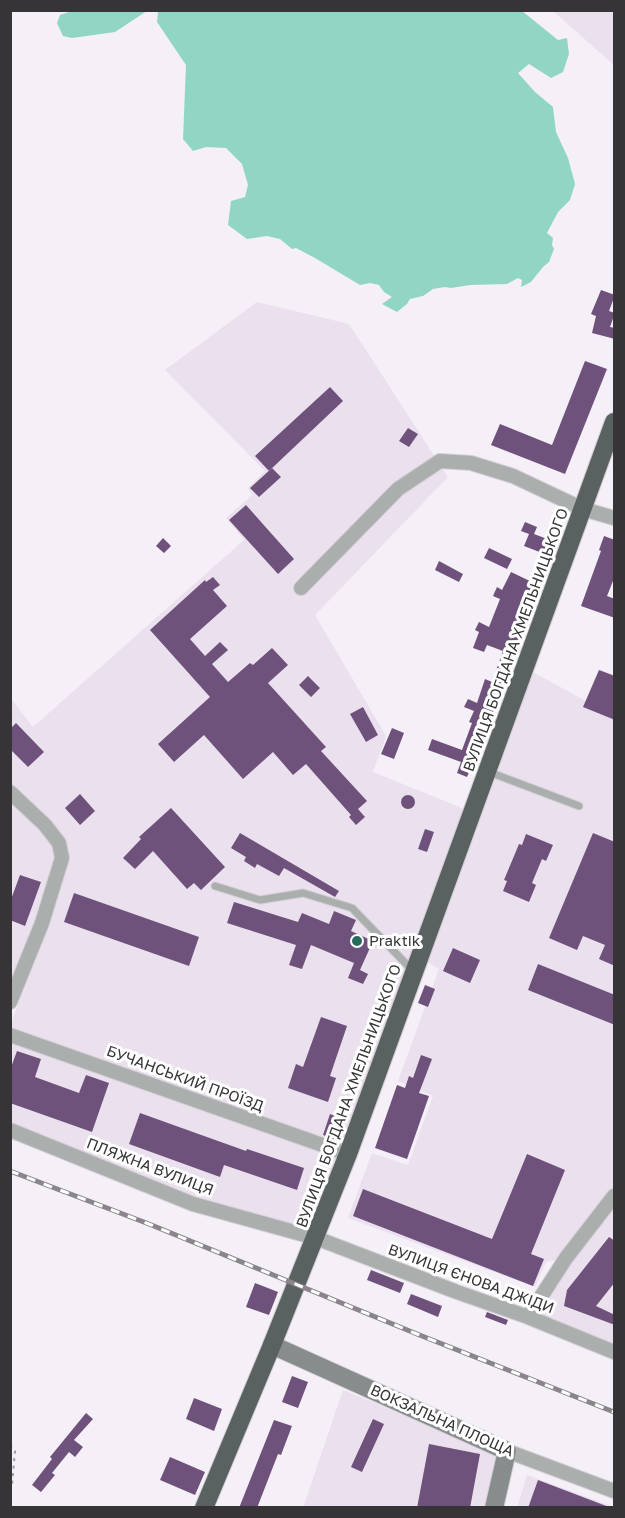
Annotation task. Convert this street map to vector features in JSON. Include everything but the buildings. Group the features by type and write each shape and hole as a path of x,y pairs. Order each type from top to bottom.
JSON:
{"highway":[{"name":"ВУЛИЦЯ БОГДАНА ХМЕЛЬНИЦЬКОГО","path":"204,1508 316,1238 348,1154 615,422"}],"street":[{"path":"301,588 398,489 440,460 471,463 513,476 583,509 615,518"},
{"path":"10,792 45,825 59,843 62,858 42,922 10,1002"},
{"name":"БУЧАНСЬКИЙ ПРОЇЗД","path":"10,1035 348,1154"},
{"name":"ПЛЯЖНА ВУЛИЦЯ","path":"10,1130 193,1204 316,1238"},
{"path":"528,1317 566,1258 615,1196"},
{"name":"ВУЛИЦЯ ЄНОВА ДЖІДИ","path":"316,1238 615,1352"},
{"name":"ВОКЗАЛЬНА ПЛОЩА","path":"272,1345 507,1451 615,1491"},
{"path":"494,1508 507,1451"}],"lane":[{"path":"488,771 579,806"},
{"path":"215,886 260,900 303,893 352,908 414,973"}],"path":[{"path":"10,1445 15,1451 10,1487"}],"shaded area":[{"path":"72,11 147,11 115,32 72,38 63,36 57,23 60,15"},
{"path":"147,11 522,11 558,40 567,38 569,54 563,72 551,78 529,64 518,73 553,107 556,132 568,158 575,184 570,200 558,212 547,233 553,238 554,249 549,262 531,282 521,287 522,280 518,278 507,284 433,289 423,296 410,299 397,312 382,304 392,297 379,285 370,283 360,285 315,258 296,248 292,249 280,239 267,236 247,239 228,225 231,201 245,197 248,185 242,164 226,148 206,147 193,151 183,139 186,65 157,22 158,12"},
{"path":"553,11 614,11 614,65"},
{"path":"257,302 349,324 448,477 315,615 386,736 373,772 472,812 525,668 614,716 614,1352 528,1317 565,1258 546,1262 535,1287 348,1218 372,1153 408,1165 433,1096 398,1081 439,969 420,957 313,1233 195,1200 11,1125 10,1024 18,1005 10,1002 11,699 33,727 244,540 226,518 252,495 248,488 265,471 165,370"},
{"path":"343,1390 498,1453 485,1507 303,1508"},
{"path":"527,1475 614,1507 614,1508 517,1508"}],"railway":[{"path":"10,1171 149,1224 614,1412"}],"place":[{"name":"Praktik","path":"357,941"}]}
